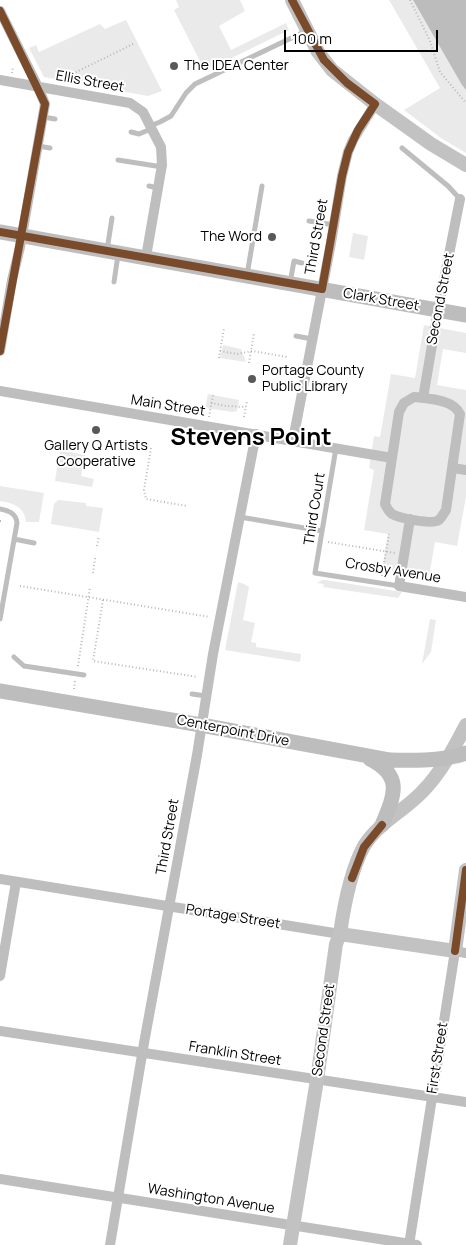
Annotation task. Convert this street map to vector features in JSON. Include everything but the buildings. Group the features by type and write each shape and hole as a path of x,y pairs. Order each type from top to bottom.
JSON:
{"main road":[{"name":"Clark Street","path":"0,232 146,256 466,315"},
{"name":"Centerpoint Drive","path":"0,691 201,725 364,756 406,761 448,757 466,752"},
{"path":"364,756 383,766 388,771 393,783 392,802 382,825"}],"street":[{"path":"292,0 318,52 332,70 431,144 466,173"},
{"path":"0,11 45,104 0,351"},
{"name":"Ellis Street","path":"0,80 130,103 143,112 161,147 162,165 153,187 146,256"},
{"name":"Third Street","path":"293,440 314,346 342,176 348,152 358,130 375,104"},
{"path":"431,144 466,165"},
{"name":"Second Street","path":"423,398 460,200"},
{"name":"Main Street","path":"0,391 392,458"},
{"path":"414,397 423,398 454,406 460,414 446,510 439,520 434,522 391,513 385,504 402,407 404,402 414,397"},
{"name":"Third Street","path":"110,1245 142,1053 170,906 206,696 256,434"},
{"path":"453,468 466,470"},
{"path":"399,586 410,518"},
{"name":"Crosby Avenue","path":"399,586 466,597"},
{"name":"Second Street","path":"290,1245 317,1080 336,944 356,866 364,847 382,825 422,793 448,757 466,725"},
{"name":"First Street","path":"412,1245 431,1097 461,952 466,870"},
{"name":"Portage Street","path":"0,879 461,952"},
{"path":"0,976 16,882"},
{"name":"Franklin Street","path":"0,1031 466,1102"},
{"name":"Washington Avenue","path":"0,1179 412,1245"}],"lane":[{"path":"131,132 139,134 170,116 186,93 195,84 307,31"},
{"path":"43,117 55,119"},
{"path":"38,146 50,148"},
{"path":"402,148 448,186 460,200"},
{"path":"118,160 156,166 162,165"},
{"path":"247,275 262,186"},
{"path":"112,218 114,282"},
{"path":"309,221 334,225"},
{"path":"290,283 294,261 302,263"},
{"path":"296,336 314,346"},
{"name":"Third Court","path":"316,574 336,448"},
{"path":"0,509 15,515 16,523 0,619"},
{"path":"240,517 322,531"},
{"path":"14,539 34,543"},
{"name":"Crosby Avenue","path":"316,574 399,586"},
{"path":"14,658 24,666 84,676"},
{"path":"192,694 206,696"}],"path":[{"path":"410,0 430,41 440,72 466,103"},
{"path":"58,81 135,43"},
{"path":"219,358 224,328"},
{"path":"249,363 254,334"},
{"path":"220,351 237,354 251,351 287,357"},
{"path":"208,426 213,395"},
{"path":"244,416 246,401"},
{"path":"212,403 221,406 246,407"},
{"path":"150,448 144,490 146,499 187,506"},
{"path":"381,583 389,534"},
{"path":"97,546 99,536"},
{"path":"321,540 405,554"},
{"path":"93,573 95,558"},
{"path":"20,586 210,617"},
{"path":"78,670 90,587"},
{"path":"104,600 93,661 198,677"},
{"path":"74,689 76,681"}],"shaded area":[{"path":"176,0 240,0 245,11 219,26 231,50 286,23 289,30 205,71 174,10 179,7"},
{"path":"389,0 413,0 466,90 466,153 441,138 404,110 440,88"},
{"path":"413,0 466,0 466,90 462,85"},
{"path":"126,20 162,91 148,96 44,77 29,48 36,45 39,52 100,24 105,29"},
{"path":"353,233 368,236 364,260 349,257"},
{"path":"424,325 466,333 466,353 443,349 437,385 466,390 466,497 457,546 435,542 429,577 382,569 388,534 364,530 374,470 369,468 374,436 380,437 391,374 415,378"},
{"path":"223,345 241,349 246,362 220,358"},
{"path":"208,394 239,400 237,411 205,408"},
{"path":"60,450 85,455 81,476 94,479 92,487 55,481"},
{"path":"0,486 44,493 39,522 26,522 21,509 0,501"},
{"path":"58,500 86,503 86,506 103,508 99,532 51,524 54,504"},
{"path":"322,580 402,592 398,598 323,587 324,584 317,583"},
{"path":"238,582 249,587 243,620 255,623 251,642 256,643 256,647 301,654 300,662 225,650"},
{"path":"430,619 436,620 431,652 422,664"}],"transit line":[{"path":"0,232 322,289 348,152 358,130 375,104 347,83 324,60 292,0"},
{"path":"0,11 45,104 0,351"},
{"path":"352,878 364,847 382,825"},
{"path":"455,951 466,870"}],"place":[{"name":"The IDEA Center","path":"174,66"},
{"name":"The Word","path":"272,237"},
{"name":"Portage County Public Library","path":"252,379"},
{"name":"Gallery Q Artists Cooperative","path":"96,430"}],"district":[{"name":"Stevens Point","path":"251,438"}]}
